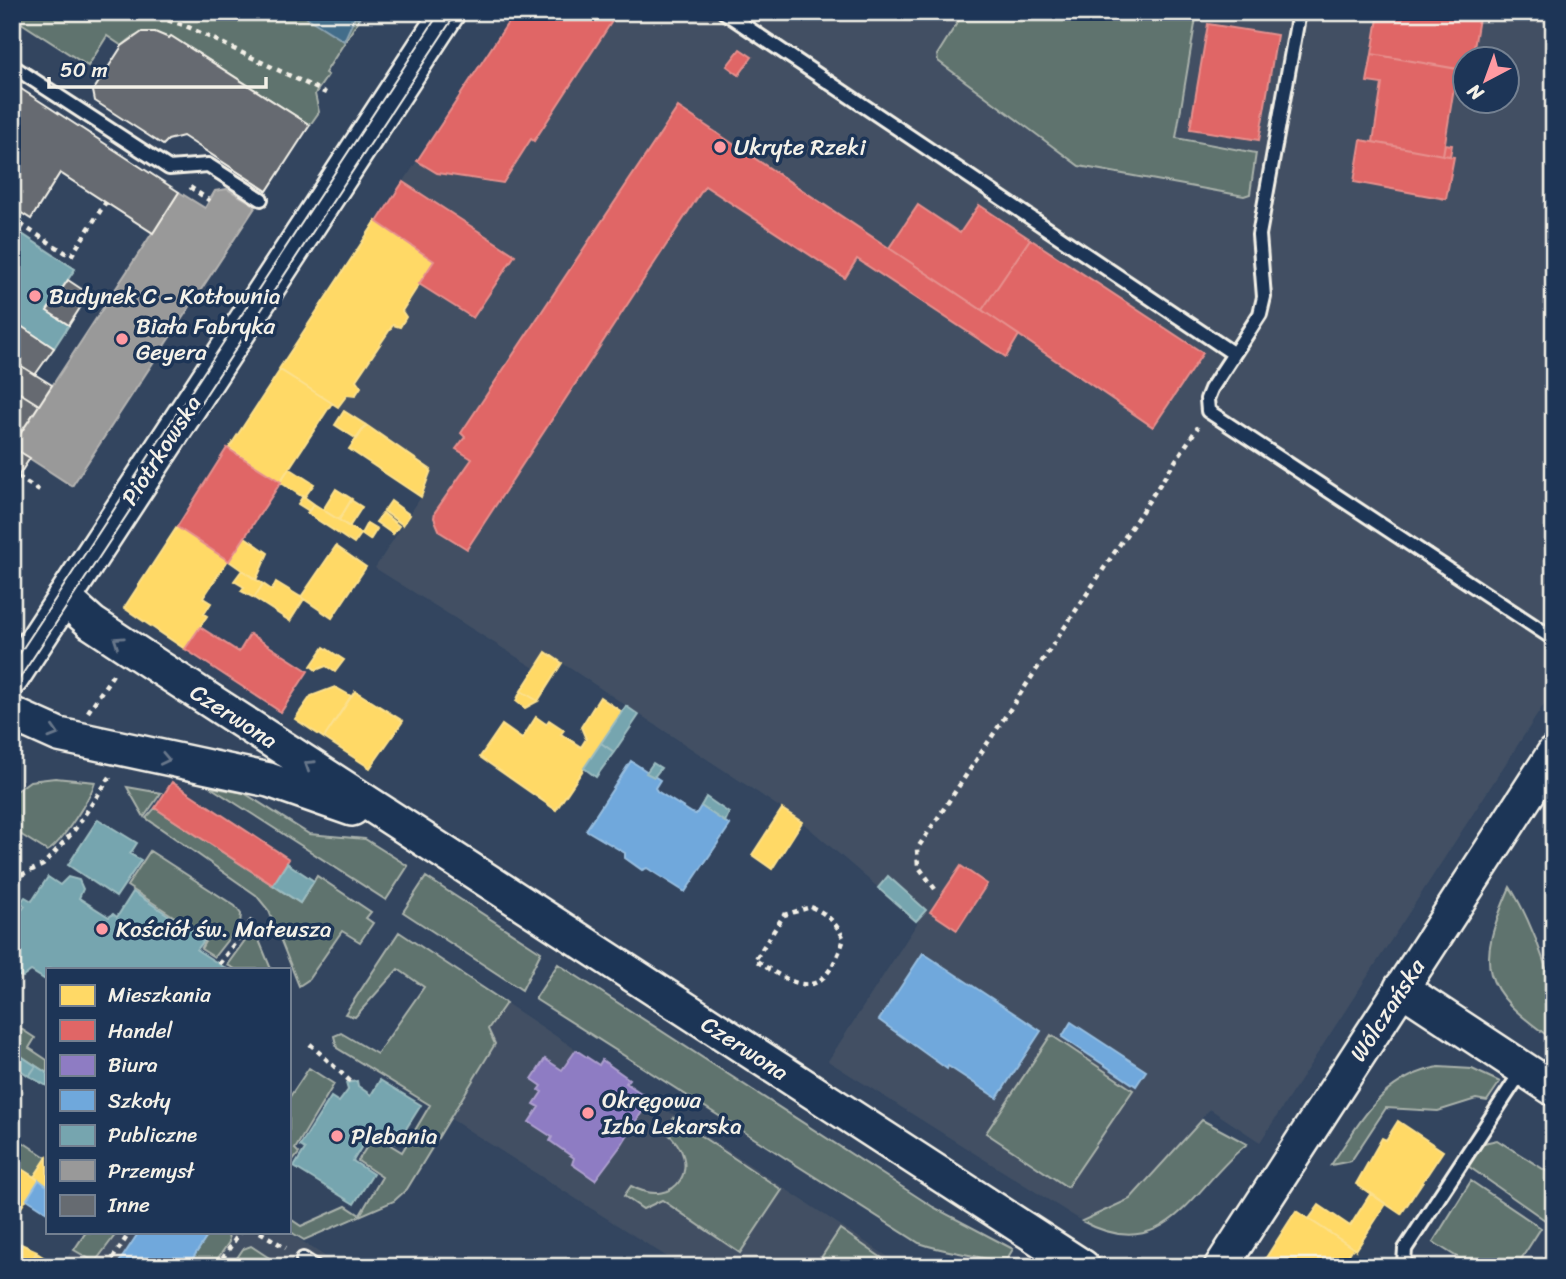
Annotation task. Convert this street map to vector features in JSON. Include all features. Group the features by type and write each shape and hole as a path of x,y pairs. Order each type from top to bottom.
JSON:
{"street":[{"name":"Piotrkowska","path":"12,678 448,12"},
{"name":"Czerwona","path":"64,598 92,623 407,830 1083,1267"},
{"name":"Czerwona","path":"12,713 43,730 87,743 269,780 407,830"},
{"name":"Wólczańska","path":"1221,1267 1554,753"},
{"path":"1401,988 1554,1089"}],"lane":[{"path":"724,12 1234,354"},
{"path":"1299,12 1259,235 1264,297 1260,314 1211,388 1207,399 1208,411 1554,639"},
{"path":"12,66 169,167 208,165 261,199"},
{"path":"1409,1267 1404,1263 1405,1249 1523,1069"},
{"path":"303,1259 315,1267"}],"path":[{"path":"139,12 184,25 327,93"},
{"path":"12,219 71,256 106,202"},
{"path":"935,888 918,866 917,849 1208,411"},
{"path":"18,477 41,492"},
{"path":"84,719 114,673"},
{"path":"12,879 43,865 73,832 113,774"},
{"path":"12,905 21,911"},
{"path":"811,907 825,912 838,925 844,939 838,954 816,984 804,986 789,982 755,960 776,923 784,915 798,908 811,907"},
{"path":"219,964 255,916"},
{"path":"310,1044 351,1082"},
{"path":"107,1267 129,1234"},
{"path":"217,1267 239,1234"},
{"path":"263,1234 303,1259"}],"shaded area":[{"path":"298,12 363,12 359,19 355,17 344,41"},
{"path":"515,12 1554,12 1554,689 1260,1142 1210,1109 1130,1199 1082,1221 828,1061 918,922 802,822 547,653 536,669 375,568 421,497 431,470 280,370"},
{"path":"506,1003 903,1267 683,1267 451,1119 495,1044 488,1029"},
{"path":"290,1233 341,1267 61,1267 83,1234"}],"green space":[{"path":"12,12 364,12 325,73 328,75 315,94 319,112 310,125 171,36 169,38 144,33 133,37 122,46 107,36 88,66 12,17"},
{"path":"964,12 1197,12 1176,138 1256,153 1250,194 1244,196 1079,166 938,61 937,55"},
{"path":"55,778 95,782 75,820 60,840 47,851 12,829 12,794 30,781"},
{"path":"127,787 161,793 144,817"},
{"path":"210,787 244,793 309,834 365,839 408,866 386,900"},
{"path":"155,808 300,903 317,876 371,912 366,918 373,923 360,942 342,931 308,980 299,986 269,911 256,895 146,818"},
{"path":"150,851 235,906 241,914 240,924 214,957 201,949 207,938 127,886"},
{"path":"426,877 541,952 522,990 403,912"},
{"path":"1510,887 1544,961 1554,1004 1552,1039 1510,1005 1498,990 1491,974 1489,957 1492,937"},
{"path":"254,928 271,968 233,968 227,965"},
{"path":"399,932 506,1003 488,1029 495,1044 407,1189 394,1201 304,1240 290,1232 290,1219 301,1226 346,1206 360,1215 382,1177 358,1161 374,1135 402,1152 430,1105 337,1048 334,1036 341,1033 377,1054 424,987 398,969 355,1017 345,1014"},
{"path":"558,964 933,1207 1013,1249 1004,1264 919,1243 535,999"},
{"path":"12,1023 35,1038 29,1048 46,1059 46,1072 12,1050"},
{"path":"1051,1035 1133,1090 1067,1187 986,1133"},
{"path":"1439,1067 1472,1069 1500,1082 1487,1101 1476,1099 1438,1111 1386,1108 1351,1161 1331,1165 1364,1117 1388,1091 1419,1073"},
{"path":"309,1068 334,1084 295,1149 299,1153 290,1165 290,1096"},
{"path":"674,1118 782,1190 740,1253 662,1200 643,1209 624,1196 631,1186 647,1192 661,1192 673,1188 680,1180 684,1169 683,1157 678,1144 666,1132"},
{"path":"1202,1120 1247,1144 1176,1216 1157,1228 1136,1234 1111,1233 1082,1221 1130,1199"},
{"path":"12,1135 46,1157 34,1177 12,1163"},
{"path":"1497,1140 1554,1176 1552,1225 1468,1166 1484,1143"},
{"path":"1471,1181 1541,1228 1516,1267 1473,1267 1433,1242"},
{"path":"840,1229 895,1267 815,1267"},
{"path":"85,1234 116,1234 95,1262 74,1250"},
{"path":"209,1234 228,1234 229,1242 212,1267 195,1267 189,1263"},
{"path":"251,1246 283,1267 231,1267 243,1249"}],"building: Mieszkania":[{"path":"376,221 434,261 402,311 406,317 400,327 393,325 356,380 361,387 355,396 347,395 338,407 279,369"},
{"path":"280,370 332,403 280,482 229,448"},
{"path":"344,411 366,425 357,439 335,425"},
{"path":"366,425 431,470 421,497 349,449"},
{"path":"289,468 314,484 304,498 280,482"},
{"path":"336,489 352,499 339,520 323,510"},
{"path":"303,496 314,504 309,511 298,504"},
{"path":"351,500 362,507 349,527 339,520"},
{"path":"391,501 410,515 403,525 384,511"},
{"path":"314,504 361,534 354,544 307,513"},
{"path":"383,513 399,526 393,534 376,522"},
{"path":"367,523 377,529 370,540 361,534"},
{"path":"177,527 228,560 203,598 211,603 204,614 207,616 185,649 124,608"},
{"path":"245,537 268,553 256,580 229,561"},
{"path":"336,546 366,567 332,618 301,597"},
{"path":"242,570 263,584 254,598 241,591 244,587 234,581"},
{"path":"276,582 304,599 290,621 254,598 263,584 272,590"},
{"path":"324,647 344,660 335,672 326,666 316,670 311,666"},
{"path":"546,652 562,663 538,701 521,691"},
{"path":"335,687 351,696 324,738 295,719 311,696"},
{"path":"355,691 403,721 370,768 324,738"},
{"path":"521,691 538,701 525,708 516,701"},
{"path":"600,697 622,712 556,810 480,757 502,725 522,739 536,717 546,724 549,720 564,730 561,734 581,747 586,739 581,727"},
{"path":"782,809 802,822 772,869 752,855"},
{"path":"1398,1121 1443,1151 1401,1214 1356,1184 1382,1138 1386,1140"},
{"path":"46,1159 46,1185 34,1177"},
{"path":"12,1163 39,1180 20,1209 12,1203"},
{"path":"1371,1193 1386,1204 1356,1250 1309,1219 1319,1205 1350,1226"},
{"path":"1296,1211 1353,1248 1341,1267 1260,1267"},
{"path":"12,1240 37,1251 28,1267 12,1267"},
{"path":"37,1253 48,1260 44,1265 33,1258"},
{"path":"33,1258 44,1265 43,1267 28,1267"}],"building: Handel":[{"path":"515,12 618,12 534,141 531,139 503,183 437,173 417,161"},
{"path":"1379,12 1480,12 1474,46 1450,46 1450,68 1372,54"},
{"path":"1208,24 1277,35 1259,140 1190,129"},
{"path":"740,49 752,57 739,75 727,66"},
{"path":"1372,54 1450,68 1450,112 1443,155 1373,142 1382,84 1367,82"},
{"path":"678,107 1019,335 1006,357 857,259 845,278 705,186 467,549 440,532 434,518 435,512 472,459 456,449 465,437 461,433"},
{"path":"1361,140 1454,157 1446,199 1354,182"},
{"path":"1445,144 1452,145 1450,156 1443,155"},
{"path":"403,182 515,255 473,318 419,284 434,261 377,222"},
{"path":"918,205 960,233 979,205 1030,239 982,310 889,248"},
{"path":"1030,239 1203,353 1153,427 982,310"},
{"path":"227,448 281,482 229,561 177,527"},
{"path":"200,627 239,652 250,634 308,671 281,712 185,649"},
{"path":"172,782 289,859 273,885 155,808"},
{"path":"961,866 987,884 957,930 930,912"}],"building: Biura":[{"name":"Okręgowa Izba Lekarska","path":"576,1050 599,1065 602,1060 629,1079 626,1083 650,1099 622,1144 595,1180 572,1164 574,1158 550,1141 552,1137 529,1122 539,1107 534,1104 542,1092 539,1090 542,1086 532,1079 545,1059 562,1070"}],"building: Szkoły":[{"path":"631,761 660,780 655,788 657,791 692,813 696,814 701,806 730,825 685,892 647,868 642,870 625,858 625,853 586,830"},
{"path":"923,953 1041,1031 997,1098 948,1066 947,1069 879,1020"},
{"path":"1071,1022 1146,1071 1136,1086 1062,1037"},
{"path":"39,1180 46,1185 46,1211 27,1199"},
{"path":"138,1234 209,1234 187,1267 116,1267"}],"building: Publiczne":[{"name":"Budynek C - Kotłownia","path":"12,232 20,237 22,234 75,269 47,311 69,325 54,348 12,320"},
{"path":"626,706 639,715 614,752 601,743"},
{"path":"601,743 614,752 596,777 584,768"},
{"path":"653,763 661,768 654,777 646,773"},
{"path":"706,797 729,813 725,822 701,806"},
{"path":"98,819 137,843 130,854 141,860 116,897 68,865"},
{"path":"287,863 314,881 300,903 273,885"},
{"path":"888,876 926,910 916,921 878,888"},
{"name":"Kościół św. Mateusza","path":"48,877 60,885 68,877 79,880 83,889 79,898 109,917 113,914 117,917 133,892 205,939 197,950 225,968 46,968 46,980 31,971 23,977 13,975 12,932 16,926 12,923 12,916 17,916 25,906 21,902 25,897 32,901"},
{"path":"12,1050 36,1066 29,1076 12,1064"},
{"path":"36,1066 46,1072 46,1085 29,1076"},
{"name":"Plebania","path":"380,1080 421,1105 397,1143 373,1128 353,1161 373,1174 354,1204 294,1167 305,1149 300,1146 331,1097 339,1102 348,1090 346,1083 357,1081 358,1086 371,1095"}],"building: Przemysł":[{"path":"227,189 256,206 72,486 12,447 179,192 205,208 215,191"}],"building: Inne":[{"path":"142,32 155,32 169,38 171,36 310,125 267,191 183,136 168,140 163,145 95,101 93,91 122,46"},
{"path":"12,83 179,192 153,233 60,173 31,219 12,207"},
{"path":"68,280 89,294 69,325 47,311"},
{"path":"12,320 54,348 35,375 12,360"},
{"path":"12,360 52,385 39,405 12,388"},
{"path":"12,388 39,405 12,446"},
{"path":"12,447 30,458 12,486"}],"tram line":[{"path":"12,665 440,12"},
{"path":"12,690 457,12"}],"place":[{"name":"Ukryte Rzeki","path":"720,147"},
{"name":"Budynek C - Kotłownia","path":"35,296"},
{"name":"Biała Fabryka Geyera","path":"122,339"},
{"name":"Kościół św. Mateusza","path":"102,929"},
{"name":"Okręgowa Izba Lekarska","path":"588,1113"},
{"name":"Plebania","path":"337,1136"}]}
